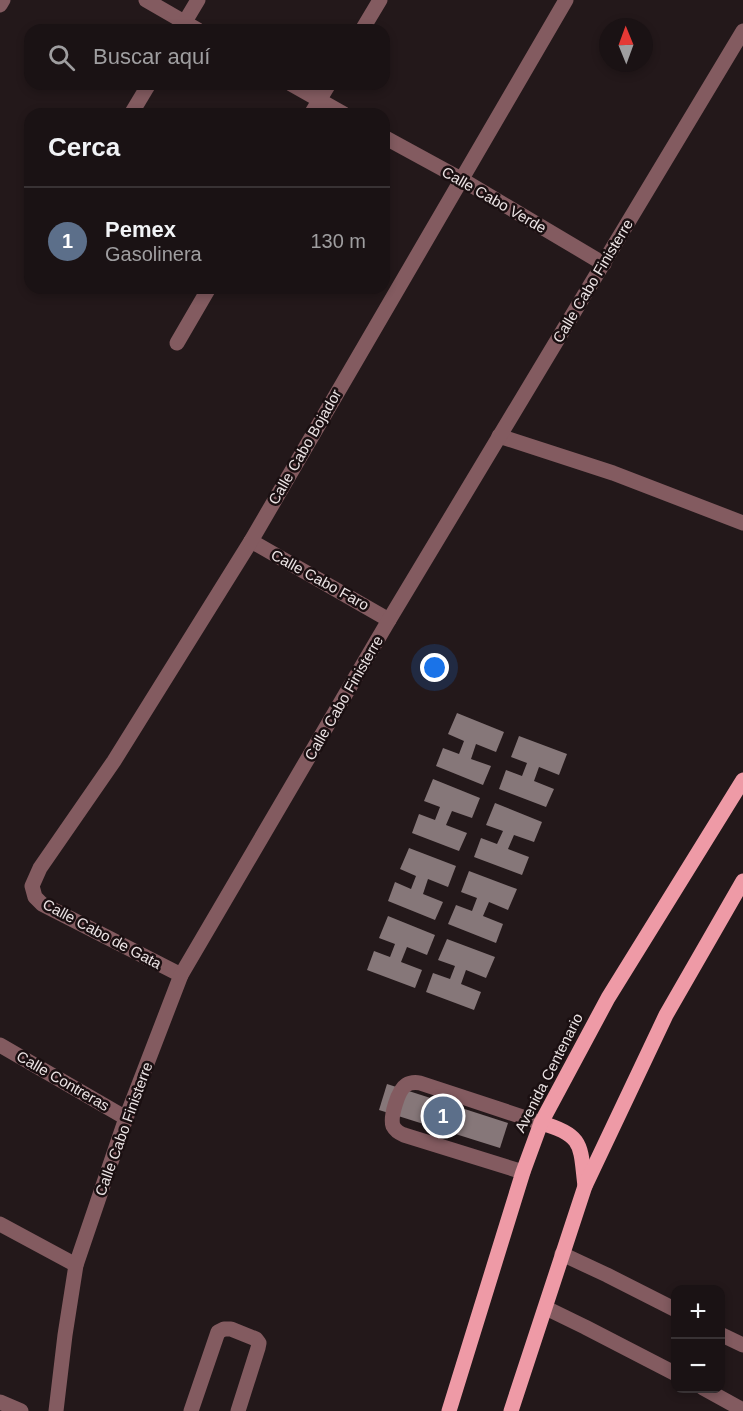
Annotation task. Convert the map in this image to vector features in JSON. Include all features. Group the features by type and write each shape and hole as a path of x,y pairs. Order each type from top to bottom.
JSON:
{"main road":[{"name":"Avenida Centenario","path":"449,1411 523,1172 541,1123 608,998 743,780"},
{"path":"511,1411 585,1186 666,1015 743,881"},
{"path":"541,1123 555,1126 577,1142 582,1157 585,1186"}],"street":[{"path":"0,5 3,0"},
{"path":"146,0 183,24"},
{"path":"189,24 198,0"},
{"path":"366,24 380,0"},
{"name":"Calle Cabo Bojador","path":"32,886 40,868 114,761 251,542 566,0"},
{"name":"Calle Cabo Finisterre","path":"56,1411 76,1265 126,1118 181,975 389,620 743,31"},
{"path":"135,108 145,90"},
{"path":"297,90 315,107 325,90"},
{"name":"Calle Cabo Verde","path":"390,139 604,264"},
{"path":"177,343 206,294"},
{"path":"500,436 613,473 743,523"},
{"name":"Calle Cabo Faro","path":"251,542 389,620"},
{"name":"Calle Cabo de Gata","path":"32,886 35,897 42,904 181,975"},
{"name":"Calle Contreras","path":"0,1045 126,1118"},
{"path":"523,1172 404,1136 394,1127 392,1120 399,1093 407,1084 420,1083 541,1123"},
{"path":"0,1224 76,1265"},
{"path":"562,1254 671,1308"},
{"path":"546,1308 671,1372"},
{"path":"191,1411 218,1332 224,1329 231,1329 256,1339 259,1343 238,1411"},
{"path":"725,1336 743,1345"},
{"path":"711,1393 743,1410"},
{"path":"0,1402 21,1411"}],"building":[{"path":"457,713 504,732 496,752 476,744 471,759 491,766 483,785 436,766 443,748 459,754 464,741 448,734"},
{"path":"519,736 567,754 559,775 539,767 534,781 554,789 546,807 499,789 506,770 522,776 527,763 511,757"},
{"path":"433,779 480,798 472,818 452,811 446,825 467,833 459,851 412,833 419,814 435,820 440,807 424,801"},
{"path":"495,803 542,822 534,842 514,835 508,849 529,857 522,875 474,857 481,838 497,844 503,831 486,825"},
{"path":"409,848 456,866 448,887 428,879 423,894 443,902 435,920 388,901 395,882 411,889 416,876 400,869"},
{"path":"469,871 517,889 508,910 489,902 483,916 503,924 496,943 448,924 456,905 472,911 477,898 461,892"},
{"path":"388,916 435,935 427,955 407,947 401,962 422,970 415,988 367,970 374,951 390,957 395,944 379,938"},
{"path":"447,939 495,957 486,978 466,970 461,984 481,992 474,1010 426,992 433,973 450,979 455,966 438,960"},
{"path":"387,1084 508,1123 500,1148 379,1110"}],"place":[{"name":"Pemex","path":"443,1116"}]}
